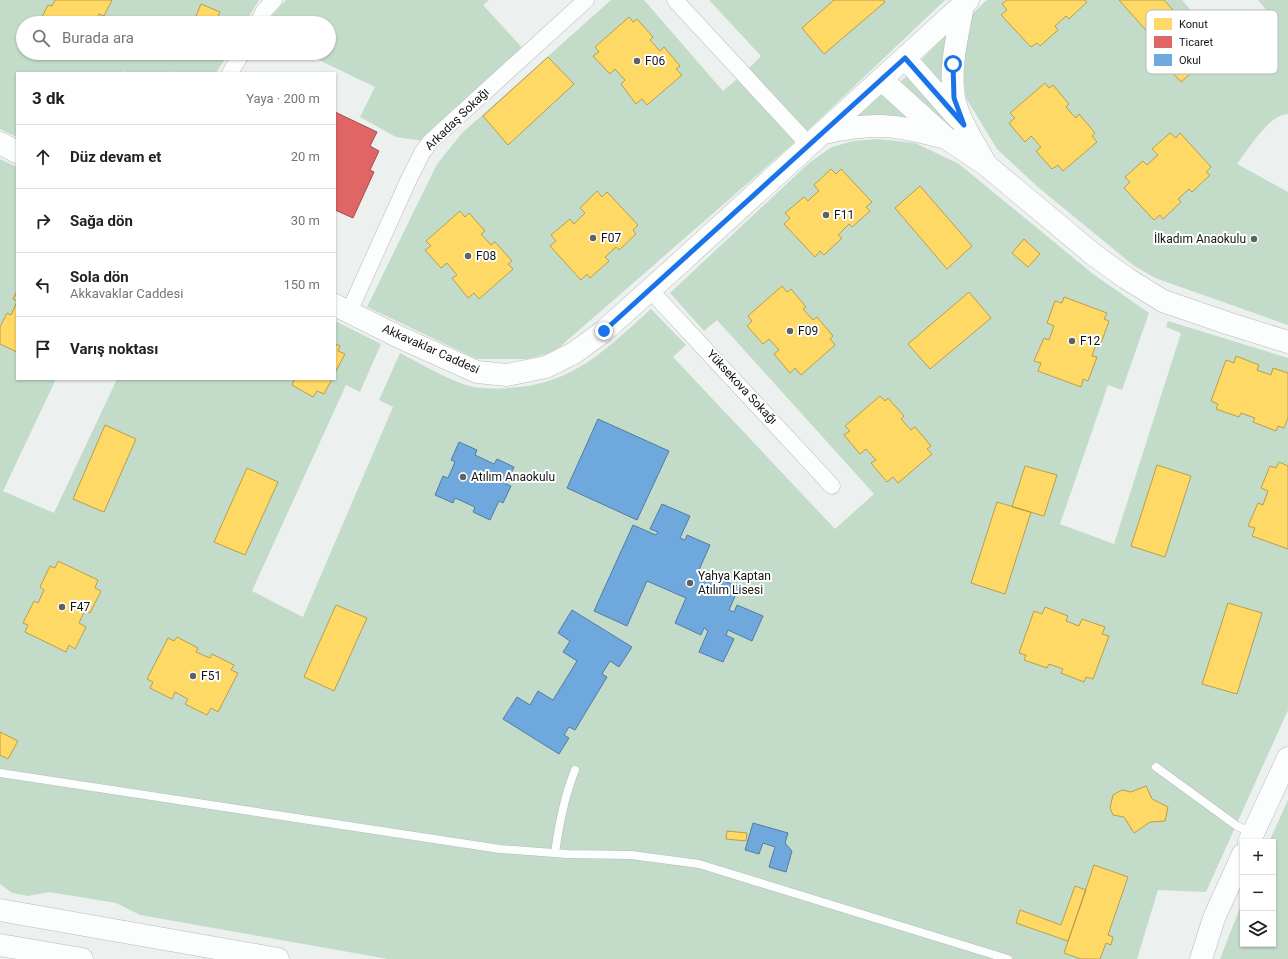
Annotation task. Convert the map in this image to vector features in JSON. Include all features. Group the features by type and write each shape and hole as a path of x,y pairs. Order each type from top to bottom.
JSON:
{"main road":[{"name":"Akkavaklar Caddesi","path":"342,308 399,337 477,372 507,375 546,367 574,353 604,331 882,80 965,2"},
{"path":"965,2 953,64 954,98 964,125 985,164"},
{"path":"905,58 964,125"},
{"path":"882,80 946,138 985,164 1094,255 1126,278 1163,301 1223,322 1288,342"},
{"path":"816,139 852,127 896,126 946,138"},
{"path":"0,143 16,151"},
{"path":"1251,837 1288,758"},
{"path":"1201,959 1214,918 1240,861"},
{"path":"0,910 278,959"},
{"path":"0,945 82,959"}],"street":[{"path":"262,16 274,0"},
{"name":"Arkadaş Sokağı","path":"342,308 422,153 430,142 586,0"},
{"path":"675,0 816,139"},
{"path":"231,72 238,60"},
{"name":"Yüksekova Sokağı","path":"650,290 832,486"}],"lane":[{"path":"1156,767 1251,837"},
{"path":"555,853 559,823 566,793 575,770"},
{"path":"0,773 500,849 555,853 631,855 699,864 1008,959"}],"green space":[{"path":"0,0 259,0 249,16 16,16 16,60 224,60 217,72 16,72 16,137 0,129"},
{"path":"286,0 489,0 483,5 526,52 430,142 396,137 360,117 375,87 319,60 336,60 336,16 272,16"},
{"path":"611,0 644,0 723,91 738,78 796,141 554,352 527,359 477,359 367,307 437,164 462,133"},
{"path":"709,0 945,0 805,133 748,69 761,56"},
{"path":"987,0 1182,0 1191,10 1146,10 1146,74 1278,74 1278,10 1266,10 1258,0 1288,0 1288,114 1281,116 1266,126 1237,164 1288,192 1288,325 1155,278 1133,265 1039,188 997,149 966,98 962,65 971,15"},
{"path":"947,34 944,58 946,94 919,62"},
{"path":"911,72 961,138 897,85"},
{"path":"884,92 915,120 855,119"},
{"path":"878,139 915,143 959,164 1093,274 1149,313 1122,390 1108,385 1060,524 1114,544 1181,333 1166,327 1168,321 1288,358 1288,710 1206,892 1158,890 1137,959 388,959 140,915 116,903 49,892 28,896 12,893 0,884 0,159 16,167 16,380 56,380 3,491 54,513 117,380 336,380 336,322 381,344 360,392 346,385 252,591 303,617 393,407 379,400 400,353 458,382 471,386 497,389 531,385 551,380 570,372 587,362 619,338 651,309 686,345 673,357 835,529 874,494 717,320 704,331 670,293 809,163 832,147 853,141"},
{"path":"1288,800 1288,959 1220,959 1240,908 1240,947 1276,947 1276,839 1270,839"}],"building: Konut":[{"path":"55,0 112,0 104,16 99,14 98,16 42,16 48,5 52,6"},
{"path":"834,0 883,0 885,2 824,54 802,28"},
{"path":"1007,0 1084,0 1087,2 1069,19 1066,16 1055,26 1058,30 1040,46 1037,43 1031,47 1001,15 1007,10 1002,4"},
{"path":"1119,0 1164,0 1173,10 1146,10 1146,30"},
{"path":"201,4 220,12 218,16 196,16"},
{"name":"F06","path":"629,17 633,22 637,19 653,37 650,40 660,51 664,47 680,66 676,69 682,75 647,105 642,99 636,104 621,84 625,80 615,69 610,74 593,56 599,52 595,47"},
{"path":"548,57 574,84 508,145 483,116"},
{"path":"1174,74 1190,74 1181,82"},
{"path":"1045,83 1049,88 1053,85 1069,104 1066,107 1076,118 1079,114 1095,133 1092,136 1097,142 1063,171 1058,165 1052,169 1036,151 1041,147 1031,136 1025,142 1009,123 1015,118 1010,113"},
{"path":"1170,133 1176,138 1180,133 1211,167 1206,172 1210,175 1192,192 1189,189 1178,199 1181,202 1163,219 1160,215 1154,220 1124,188 1130,182 1125,177 1143,161 1147,165 1158,155 1152,149"},
{"name":"F11","path":"831,169 836,174 841,169 872,202 866,207 870,211 852,227 849,224 838,235 842,238 824,255 820,251 815,257 784,224 790,218 785,213 804,197 808,201 819,191 814,185"},
{"path":"920,186 972,246 947,269 895,208"},
{"name":"F07","path":"597,191 602,197 607,192 638,225 633,230 636,234 619,250 616,247 605,257 609,261 590,278 587,274 581,280 550,246 556,241 551,235 570,219 574,224 585,213 580,208"},
{"name":"F08","path":"460,211 465,217 469,213 485,231 481,234 491,245 495,242 512,261 508,264 513,269 479,299 474,293 468,298 452,278 457,275 447,263 441,268 425,250 431,246 426,241"},
{"path":"1024,239 1040,254 1028,267 1012,253"},
{"name":"F09","path":"782,286 787,292 791,289 806,307 803,309 813,320 817,317 833,336 830,339 835,345 801,375 795,368 790,373 774,354 779,350 769,339 763,344 747,326 752,321 748,316"},
{"path":"969,292 991,318 930,369 908,344"},
{"path":"16,293 16,300 13,299"},
{"name":"F12","path":"1064,297 1107,313 1104,319 1109,321 1101,343 1097,342 1094,350 1092,356 1097,357 1088,381 1083,379 1081,387 1038,371 1041,363 1034,361 1044,338 1049,340 1054,326 1047,323 1055,301 1062,303"},
{"path":"16,304 16,352 0,344 0,327 7,313 11,315"},
{"path":"336,344 340,346 338,351 345,354 336,371"},
{"path":"1236,356 1259,365 1257,370 1271,375 1273,368 1288,373 1288,418 1284,428 1278,426 1276,431 1253,422 1255,418 1241,413 1239,417 1216,409 1218,404 1211,401 1226,360 1234,363"},
{"path":"294,380 331,380 324,394 317,391 313,397 292,385"},
{"path":"880,396 885,401 888,398 904,416 901,419 911,430 915,427 931,446 927,449 932,454 898,483 893,477 887,482 871,463 876,460 866,449 860,454 844,435 850,431 845,426"},
{"path":"105,425 136,439 104,512 73,499"},
{"path":"1279,462 1288,466 1288,549 1252,536 1255,528 1248,526 1258,503 1263,505 1268,491 1261,488 1270,466 1276,468"},
{"path":"1157,465 1191,476 1165,557 1131,546"},
{"path":"1025,466 1057,475 1044,516 1012,507"},
{"path":"247,468 278,482 245,555 214,542"},
{"path":"997,502 1031,512 1005,594 971,583"},
{"name":"F47","path":"58,561 98,580 95,588 101,591 90,613 85,610 79,623 86,627 75,649 69,645 66,652 25,632 28,625 23,623 34,601 38,603 44,590 40,587 50,566 55,568"},
{"path":"1228,603 1262,613 1237,694 1202,684"},
{"path":"336,605 367,618 334,691 304,677"},
{"path":"1045,607 1068,616 1066,621 1079,626 1082,619 1105,627 1102,634 1109,636 1093,679 1086,677 1084,682 1061,673 1063,669 1049,664 1047,668 1024,660 1026,655 1019,653 1034,611 1042,614"},
{"name":"F51","path":"177,637 198,648 196,652 210,658 212,654 234,665 231,670 238,673 218,712 211,708 207,715 185,704 188,699 175,692 172,699 150,688 153,682 147,679 168,638 174,641"},
{"path":"0,732 18,741 8,759 0,755"},
{"path":"1146,786 1152,799 1168,807 1165,821 1150,822 1134,833 1124,817 1113,815 1110,808 1113,795 1122,790 1131,792"},
{"path":"727,831 747,833 746,841 726,839"},
{"path":"1094,865 1128,877 1108,935 1113,937 1111,945 1106,943 1100,959 1081,959 1064,953"},
{"path":"1075,886 1086,890 1068,941 1016,923 1020,910 1061,925"}],"building: Ticaret":[{"path":"336,112 377,132 370,146 379,151 370,170 374,172 353,218 336,210"}],"building: Okul":[{"path":"598,419 669,451 637,520 567,488"},
{"path":"459,442 477,450 475,455 494,464 497,459 514,467 506,484 511,486 503,503 499,501 490,520 473,512 475,507 455,498 453,503 435,495 443,476 448,478 455,462 451,460"},
{"path":"662,504 690,516 680,538 685,540 687,535 710,545 699,570 739,587 729,610 734,612 737,605 763,616 752,641 728,630 726,635 734,639 723,662 699,652 708,631 704,628 701,635 675,623 686,598 647,581 627,626 594,611 633,525 656,535 658,532 650,529"},
{"path":"572,610 632,647 619,667 610,661 602,674 607,677 575,730 569,727 564,735 569,738 559,754 503,719 517,697 530,705 538,691 553,700 577,661 563,652 570,641 558,633"},
{"path":"753,823 788,833 785,843 792,851 786,872 769,867 775,847 763,843 759,854 745,850"}],"place":[{"name":"F06","path":"637,61"},
{"name":"F11","path":"826,215"},
{"name":"F07","path":"593,238"},
{"name":"İlkadım Anaokulu","path":"1254,239"},
{"name":"F08","path":"468,256"},
{"name":"F09","path":"790,331"},
{"name":"F12","path":"1072,341"},
{"name":"Atılım Anaokulu","path":"463,477"},
{"name":"Yahya Kaptan Atılım Lisesi","path":"690,583"},
{"name":"F47","path":"62,607"},
{"name":"F51","path":"193,676"}],"route":[{"path":"604,331 682,262 808,144 823,134 905,58 964,125 954,98 953,64"}]}
